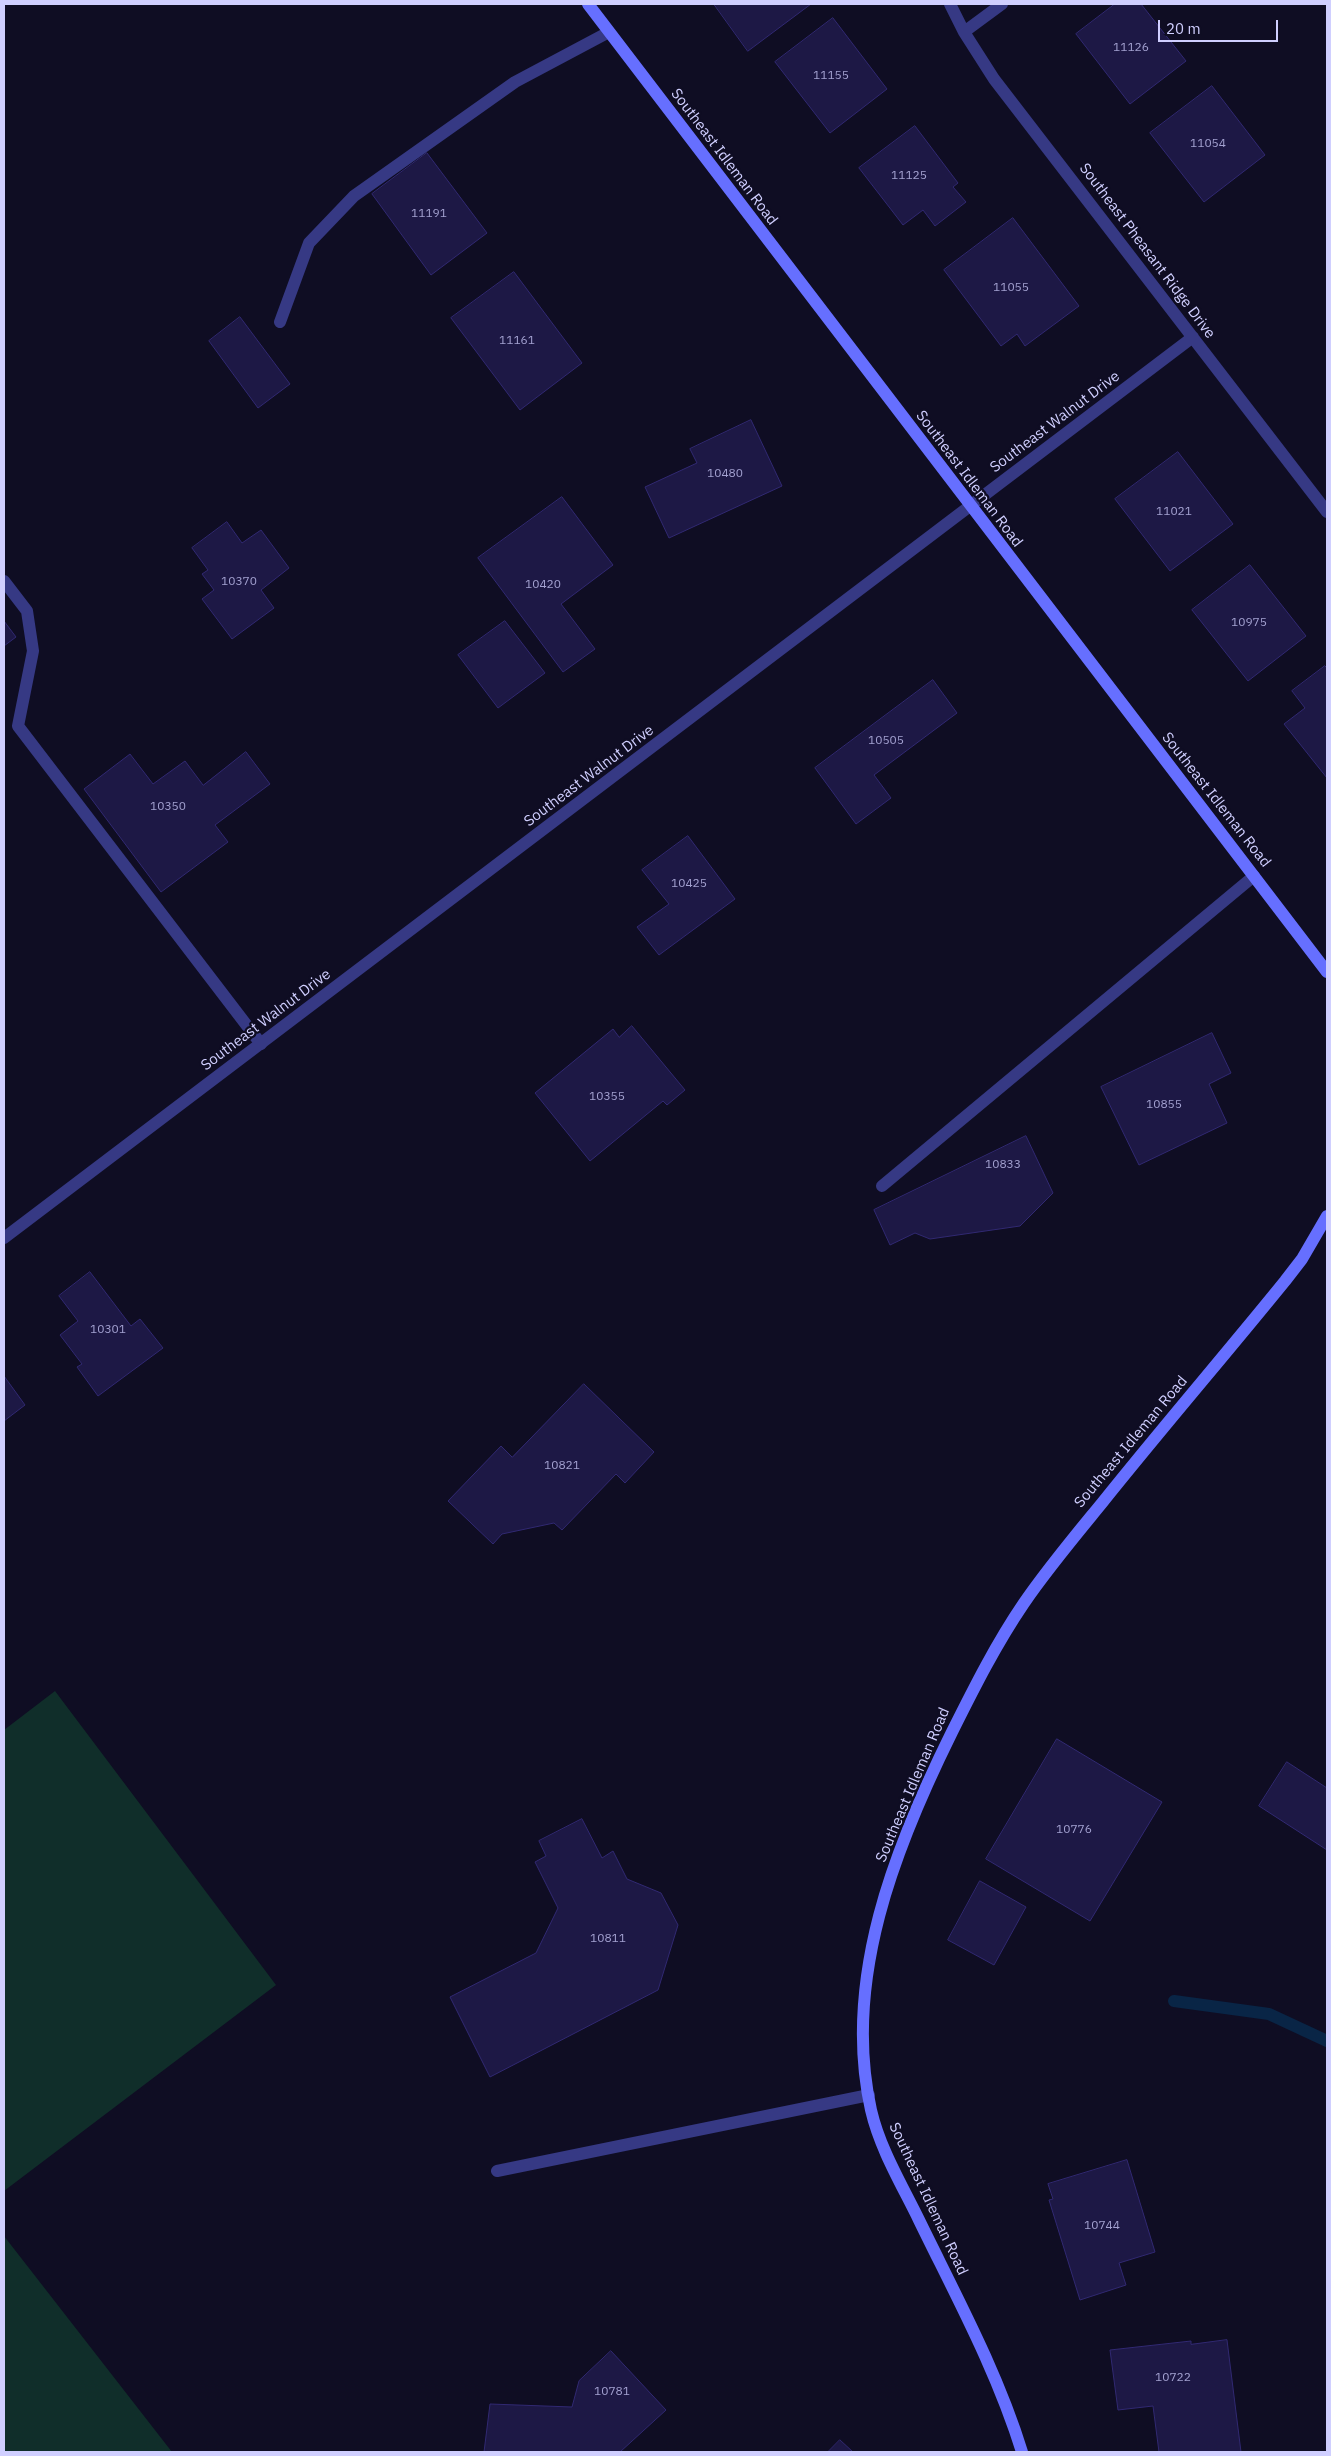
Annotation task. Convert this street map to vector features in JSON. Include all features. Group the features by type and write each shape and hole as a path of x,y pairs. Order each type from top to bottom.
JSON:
{"main road":[{"name":"Southeast Idleman Road","path":"588,4 970,507 1327,972"},
{"name":"Southeast Idleman Road","path":"1022,2452 994,2374 875,2126 868,2095 863,2051 865,1984 882,1906 919,1804 980,1676 1024,1604 1062,1552 1285,1281 1302,1259 1327,1216"}],"street":[{"name":"Southeast Pheasant Ridge Drive","path":"950,4 964,32 994,79 1327,512"},
{"path":"964,32 1002,4"},
{"path":"280,322 309,243 354,196 515,82 609,32"},
{"name":"Southeast Walnut Drive","path":"4,1238 1193,338"},
{"path":"4,581 27,611 33,652 18,726 261,1044"},
{"path":"882,1186 1254,876"},
{"path":"497,2171 868,2095"}],"green space":[{"path":"55,1691 276,1985 4,2191 4,1730"},
{"path":"4,2236 172,2452 4,2452"}],"building":[{"path":"714,4 811,4 748,51"},
{"path":"1115,4 1141,4 1186,61 1130,104 1076,34"},
{"path":"833,18 887,89 830,133 775,62"},
{"path":"1212,86 1265,155 1204,202 1150,133"},
{"path":"915,126 958,183 953,187 966,202 935,226 923,210 903,225 859,168"},
{"path":"427,153 487,233 431,275 372,194"},
{"path":"1013,218 1079,306 1025,346 1017,334 1001,346 944,270"},
{"path":"514,272 582,363 520,410 451,318"},
{"path":"240,317 290,384 258,408 209,341"},
{"path":"751,420 782,486 669,538 645,487 697,463 690,449"},
{"path":"1178,452 1233,524 1170,571 1115,499"},
{"path":"562,497 613,565 561,604 595,649 563,672 478,558"},
{"path":"227,522 242,543 261,530 289,568 261,590 274,608 232,639 202,599 214,590 202,574 208,570 192,548"},
{"path":"1250,565 1306,636 1248,681 1192,610"},
{"path":"4,621 16,637 4,646"},
{"path":"505,621 545,673 498,708 458,655"},
{"path":"1325,666 1327,668 1327,778 1284,724 1305,708 1292,691"},
{"path":"933,680 957,713 874,775 891,798 856,824 815,768"},
{"path":"246,752 270,784 215,825 228,842 161,892 84,789 130,754 153,784 185,761 203,785"},
{"path":"688,836 735,899 659,955 637,927 669,904 642,870"},
{"path":"632,1026 685,1090 667,1105 663,1101 590,1161 535,1093 613,1029 619,1037"},
{"path":"1212,1033 1231,1073 1209,1084 1227,1123 1139,1165 1101,1087"},
{"path":"1026,1136 1053,1193 1020,1226 930,1239 915,1233 890,1245 874,1210"},
{"path":"90,1272 131,1326 140,1319 163,1348 98,1396 77,1367 82,1364 60,1335 78,1321 59,1296"},
{"path":"4,1376 25,1405 4,1421"},
{"path":"584,1384 654,1452 625,1483 616,1474 562,1530 554,1523 502,1534 493,1544 448,1501 501,1446 512,1457"},
{"path":"1057,1739 1162,1802 1090,1921 986,1859"},
{"path":"1287,1762 1327,1788 1327,1850 1259,1806"},
{"path":"582,1819 602,1858 613,1851 627,1879 661,1893 678,1925 658,1990 490,2077 450,1997 536,1953 558,1908 535,1862 546,1856 539,1841"},
{"path":"980,1881 1026,1907 994,1965 948,1940"},
{"path":"1127,2160 1155,2252 1119,2263 1126,2285 1080,2300 1049,2200 1053,2199 1048,2184"},
{"path":"1227,2340 1241,2452 1159,2452 1153,2406 1118,2410 1110,2350 1191,2341 1191,2344"},
{"path":"611,2351 666,2410 620,2452 484,2452 490,2404 572,2407 579,2381"},
{"path":"840,2440 853,2452 828,2452"}],"waterway":[{"path":"1174,2001 1269,2014 1327,2041"}]}
